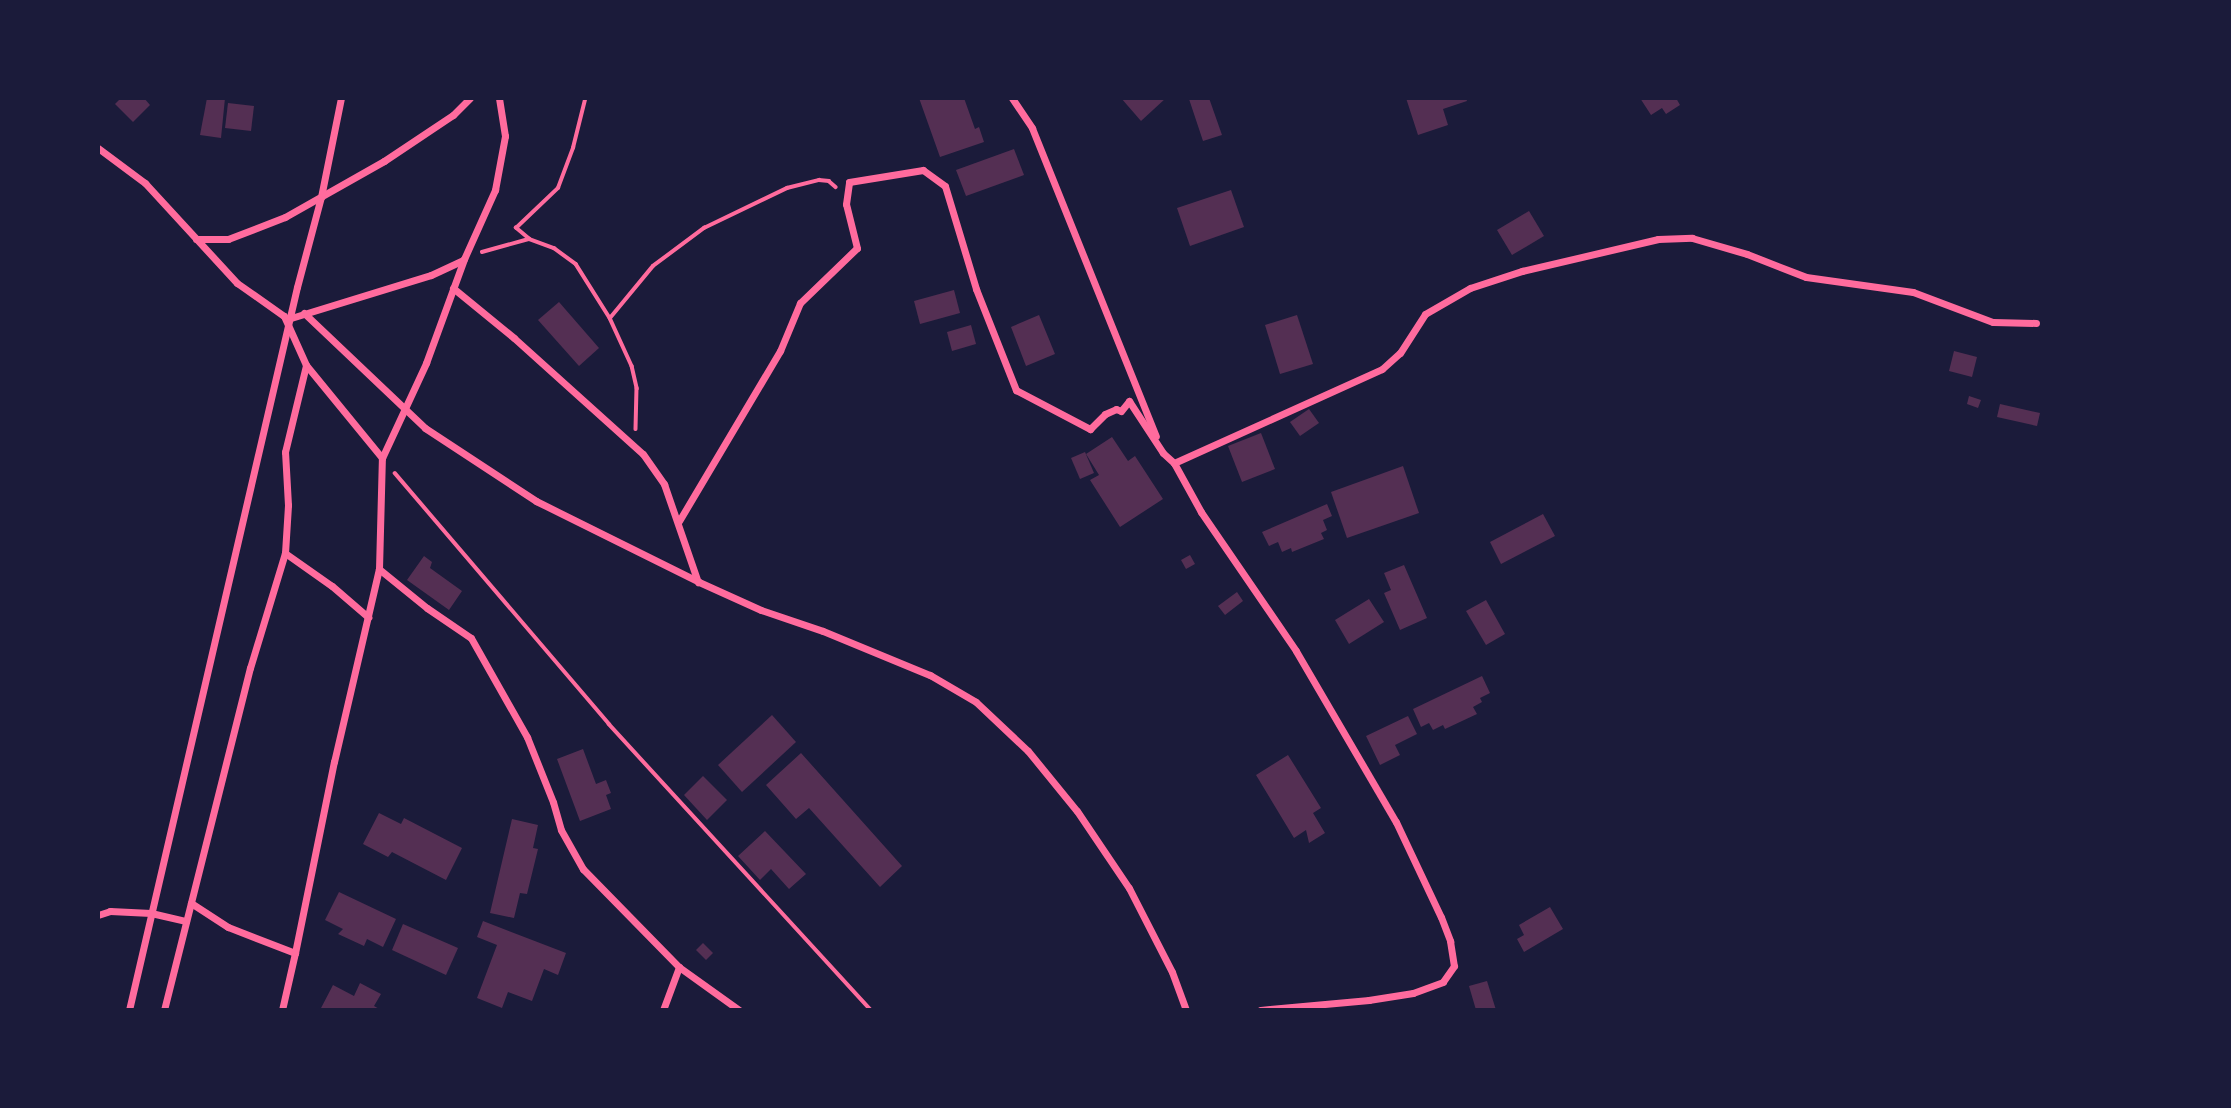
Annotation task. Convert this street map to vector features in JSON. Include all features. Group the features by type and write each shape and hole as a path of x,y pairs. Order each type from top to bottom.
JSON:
{"street":[{"path":"129,1010 321,197 341,98"},
{"path":"197,239 228,239 247,233 321,197 384,161 453,115 470,98"},
{"path":"282,1010 334,762 379,569 382,458 405,410 464,259 486,215 502,158 505,135 499,98"},
{"path":"1012,98 1032,128 1163,453"},
{"path":"98,148 145,183 244,289 290,321 306,365 382,458"},
{"path":"679,520 780,351 800,303 857,248 846,204 849,182 923,170 945,186 976,289 1016,390 1090,429 1105,414 1116,409 1121,411 1129,401 1163,453 1174,463 1201,512 1296,651 1396,822 1441,917 1453,958 1452,972 1443,982 1413,993 1260,1010"},
{"path":"1174,463 1382,369 1400,354 1425,314 1469,288 1522,271 1658,240 1692,238 1747,254 1806,277 1913,292 1993,322 2036,323"},
{"path":"290,321 304,313 431,275 464,259"},
{"path":"453,288 634,444 664,484 699,582"},
{"path":"304,313 425,428 525,494 699,582 761,610 824,631 930,675 957,689 996,718 1077,811 1129,888 1172,972 1186,1010"},
{"path":"164,1010 250,668 285,553 288,505 285,452 306,365"},
{"path":"285,553 332,586 368,617"},
{"path":"379,569 426,608 471,638 527,737 570,849 613,903 680,967 739,1010"},
{"path":"191,903 228,927 295,953"},
{"path":"98,915 110,911 151,913 186,921"},
{"path":"663,1010 680,967"}],"path":[{"path":"585,100 573,148 558,188 516,228 529,239 554,248 576,264 610,318 628,354 638,388 634,444"},
{"path":"610,318 653,266 704,228 766,196 808,182 829,181 839,192"},
{"path":"464,259 507,243 529,239"},
{"path":"382,458 609,724 871,1010"}],"building":[{"path":"121,98 144,98 150,105 133,122 115,104"},
{"path":"207,98 225,98 221,138 200,135"},
{"path":"919,98 964,98 975,129 979,127 984,142 940,157"},
{"path":"1121,98 1166,98 1141,121"},
{"path":"1209,98 1222,135 1203,141 1189,99"},
{"path":"1406,98 1466,98 1467,101 1443,109 1448,125 1418,135"},
{"path":"1640,98 1676,98 1680,105 1666,114 1662,108 1651,115"},
{"path":"228,103 254,106 251,131 225,128"},
{"path":"1014,149 1024,175 966,196 956,170"},
{"path":"1231,190 1244,227 1190,246 1177,208"},
{"path":"1529,211 1544,236 1512,255 1497,230"},
{"path":"954,290 960,313 920,324 914,301"},
{"path":"559,302 599,348 579,366 538,320"},
{"path":"1039,315 1055,354 1026,366 1011,327"},
{"path":"1297,315 1313,364 1280,374 1265,325"},
{"path":"971,325 976,344 952,351 947,332"},
{"path":"1954,351 1977,357 1972,377 1949,371"},
{"path":"1969,396 1981,400 1978,408 1967,404"},
{"path":"2000,404 2040,413 2037,426 1997,417"},
{"path":"1309,409 1319,423 1300,436 1290,422"},
{"path":"1261,433 1275,469 1242,482 1228,446"},
{"path":"1112,437 1128,461 1135,456 1163,499 1120,527 1090,480 1099,475 1086,454"},
{"path":"1085,452 1094,473 1080,479 1071,458"},
{"path":"1403,466 1419,513 1347,538 1331,492"},
{"path":"1327,504 1332,516 1323,520 1327,530 1321,533 1324,539 1292,552 1291,548 1282,552 1278,542 1269,546 1262,532"},
{"path":"1543,514 1555,536 1501,564 1490,542"},
{"path":"1190,555 1195,564 1186,569 1181,560"},
{"path":"424,556 432,562 430,568 462,591 449,610 407,580"},
{"path":"1404,565 1427,618 1400,630 1384,593 1391,590 1384,573"},
{"path":"1237,592 1243,601 1225,615 1218,606"},
{"path":"1369,599 1384,622 1349,644 1335,620"},
{"path":"1486,600 1505,634 1486,645 1466,611"},
{"path":"1482,676 1490,693 1480,698 1482,702 1473,707 1477,714 1445,729 1443,725 1433,730 1429,723 1421,727 1413,709"},
{"path":"772,715 796,742 742,792 718,765"},
{"path":"1408,716 1417,734 1395,745 1400,755 1380,765 1366,736"},
{"path":"583,749 596,784 606,780 611,793 606,795 611,809 580,821 557,759"},
{"path":"801,753 902,866 880,887 809,808 796,819 766,785"},
{"path":"1288,755 1321,808 1313,813 1325,833 1309,843 1306,830 1294,838 1256,775"},
{"path":"703,776 727,800 707,820 684,795"},
{"path":"379,813 401,824 404,818 462,848 446,880 392,852 388,857 363,844"},
{"path":"512,819 538,825 533,848 538,849 527,894 520,893 514,918 490,913"},
{"path":"765,831 806,874 789,889 771,869 760,880 738,856"},
{"path":"339,892 396,919 383,947 367,939 364,946 338,934 343,929 325,920"},
{"path":"1550,907 1563,929 1524,952 1517,939 1524,935 1519,925"},
{"path":"483,921 566,953 558,975 544,969 532,1001 508,992 502,1008 477,998 497,945 477,937"},
{"path":"403,924 458,948 446,975 392,950"},
{"path":"703,943 713,953 706,960 696,950"},
{"path":"1487,981 1496,1010 1476,1010 1469,986"},
{"path":"360,983 381,994 374,1006 381,1010 320,1010 333,985 354,996"}]}
